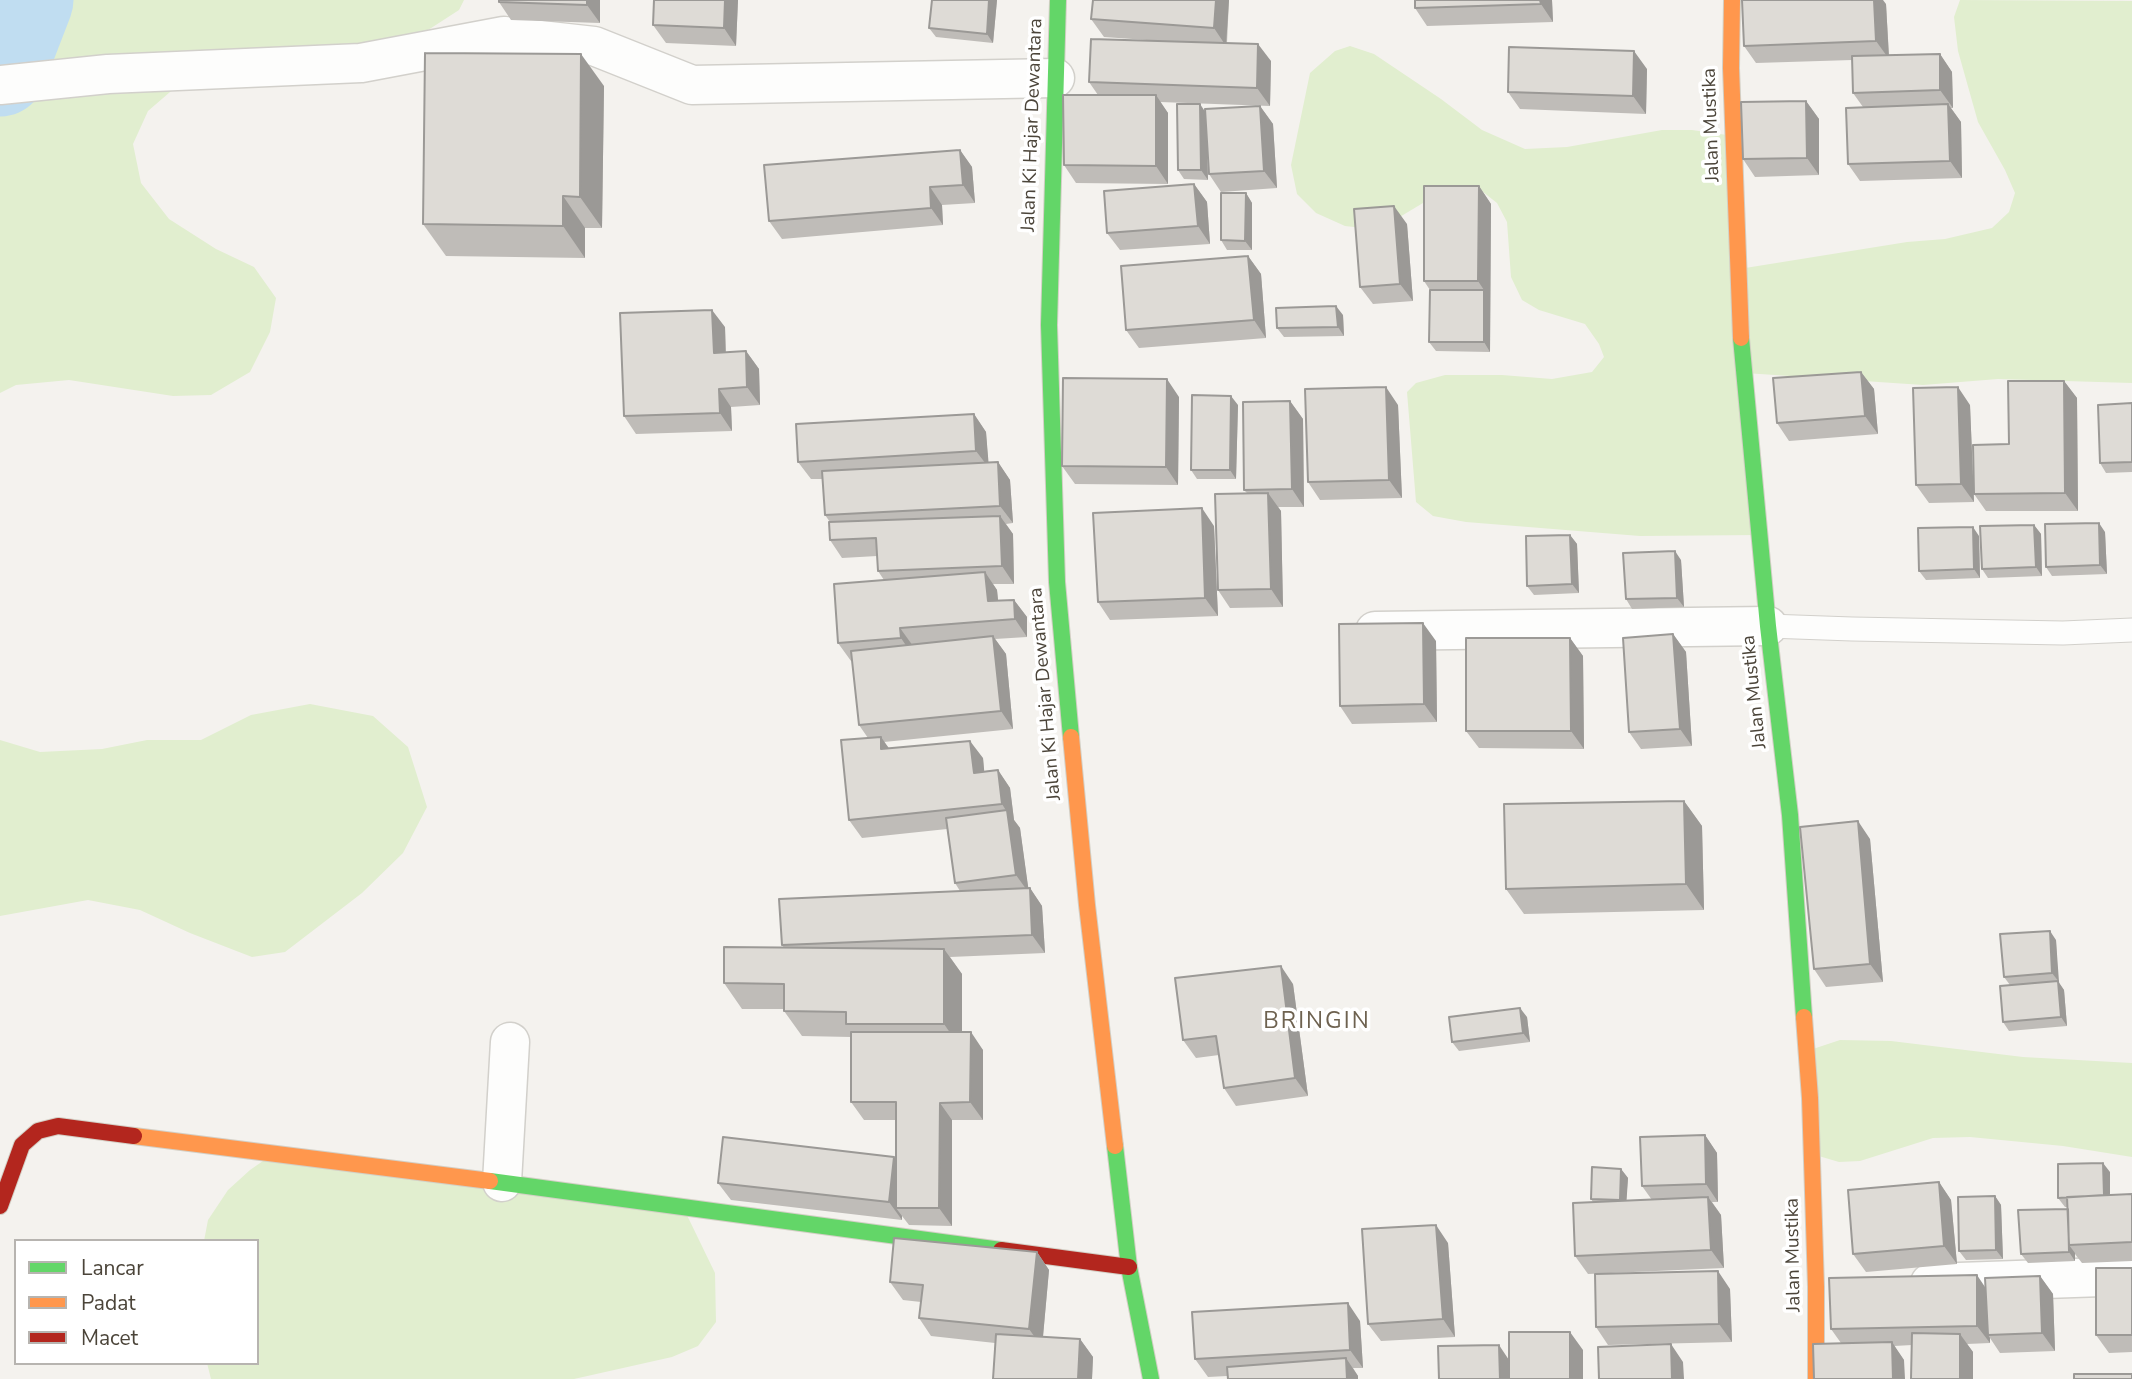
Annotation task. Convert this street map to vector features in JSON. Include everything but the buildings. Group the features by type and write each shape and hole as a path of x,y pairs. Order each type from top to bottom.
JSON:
{"street":[{"name":"Jalan Ki Hajar Dewantara","path":"1058,0 1049,325 1057,582 1087,905 1129,1267 1151,1379"},
{"name":"Jalan Mustika","path":"1732,0 1731,68 1740,323 1768,625 1790,815 1810,1098 1830,1287 1816,1379"},
{"path":"11,84 108,74 361,63 504,36 594,46 692,85 1055,78"},
{"path":"1347,631 1768,625"},
{"path":"502,1182 510,1042"},
{"path":"0,1206 22,1145 38,1131 58,1126 502,1182 1129,1267"},
{"path":"1899,1284 2132,1276"}],"lane":[{"path":"1768,625 2050,633 2132,630"}],"green space":[{"path":"0,0 464,0 459,10 425,32 184,80 148,111 133,144 141,183 169,219 216,249 254,267 276,298 270,332 250,372 211,395 173,396 69,380 16,385 0,393"},
{"path":"1960,0 2132,1 2132,383 1998,379 1923,385 1745,373 1760,535 1640,536 1466,522 1433,516 1416,502 1407,392 1416,383 1445,375 1502,375 1552,379 1592,372 1604,357 1599,344 1585,324 1539,310 1522,300 1511,277 1507,222 1497,203 1478,188 1447,185 1393,221 1363,228 1345,226 1316,213 1297,194 1291,165 1310,73 1335,51 1350,46 1374,54 1482,130 1525,149 1567,147 1662,130 1692,130 1734,136 1739,269 1907,242 1945,239 1992,228 2009,212 2015,193 1978,122 1958,51 1954,17"},
{"path":"310,704 373,716 408,747 427,807 403,853 362,893 285,952 252,957 140,910 88,900 0,916 0,740 40,752 102,749 147,740 201,740 251,715"},
{"path":"1840,1040 1891,1041 2023,1057 2132,1063 2132,1157 2063,1146 1970,1137 1933,1138 1860,1161 1839,1162 1812,1154 1807,1051"},
{"path":"273,1154 683,1207 715,1273 716,1322 698,1346 672,1357 574,1379 211,1379 208,1365 259,1365 259,1239 204,1239 208,1220 228,1190"}],"waterway":[{"path":"0,70 27,0"}],"traffic: fast":[{"path":"1058,0 1049,325 1057,582 1071,737"},
{"path":"1741,338 1768,626 1790,815 1804,1017"},
{"path":"1115,1146 1129,1267 1151,1379"},
{"path":"490,1181 1001,1250"}],"traffic: slow":[{"path":"1732,0 1731,68 1741,338"},
{"path":"1071,737 1115,1146"},
{"path":"1804,1017 1810,1098 1816,1379"},
{"path":"134,1136 490,1181"}],"traffic: jam":[{"path":"0,1206 22,1145 38,1131 58,1126 134,1136"},
{"path":"1001,1250 1129,1267"}],"district":[{"name":"BRINGIN","path":"1317,1022"}]}
